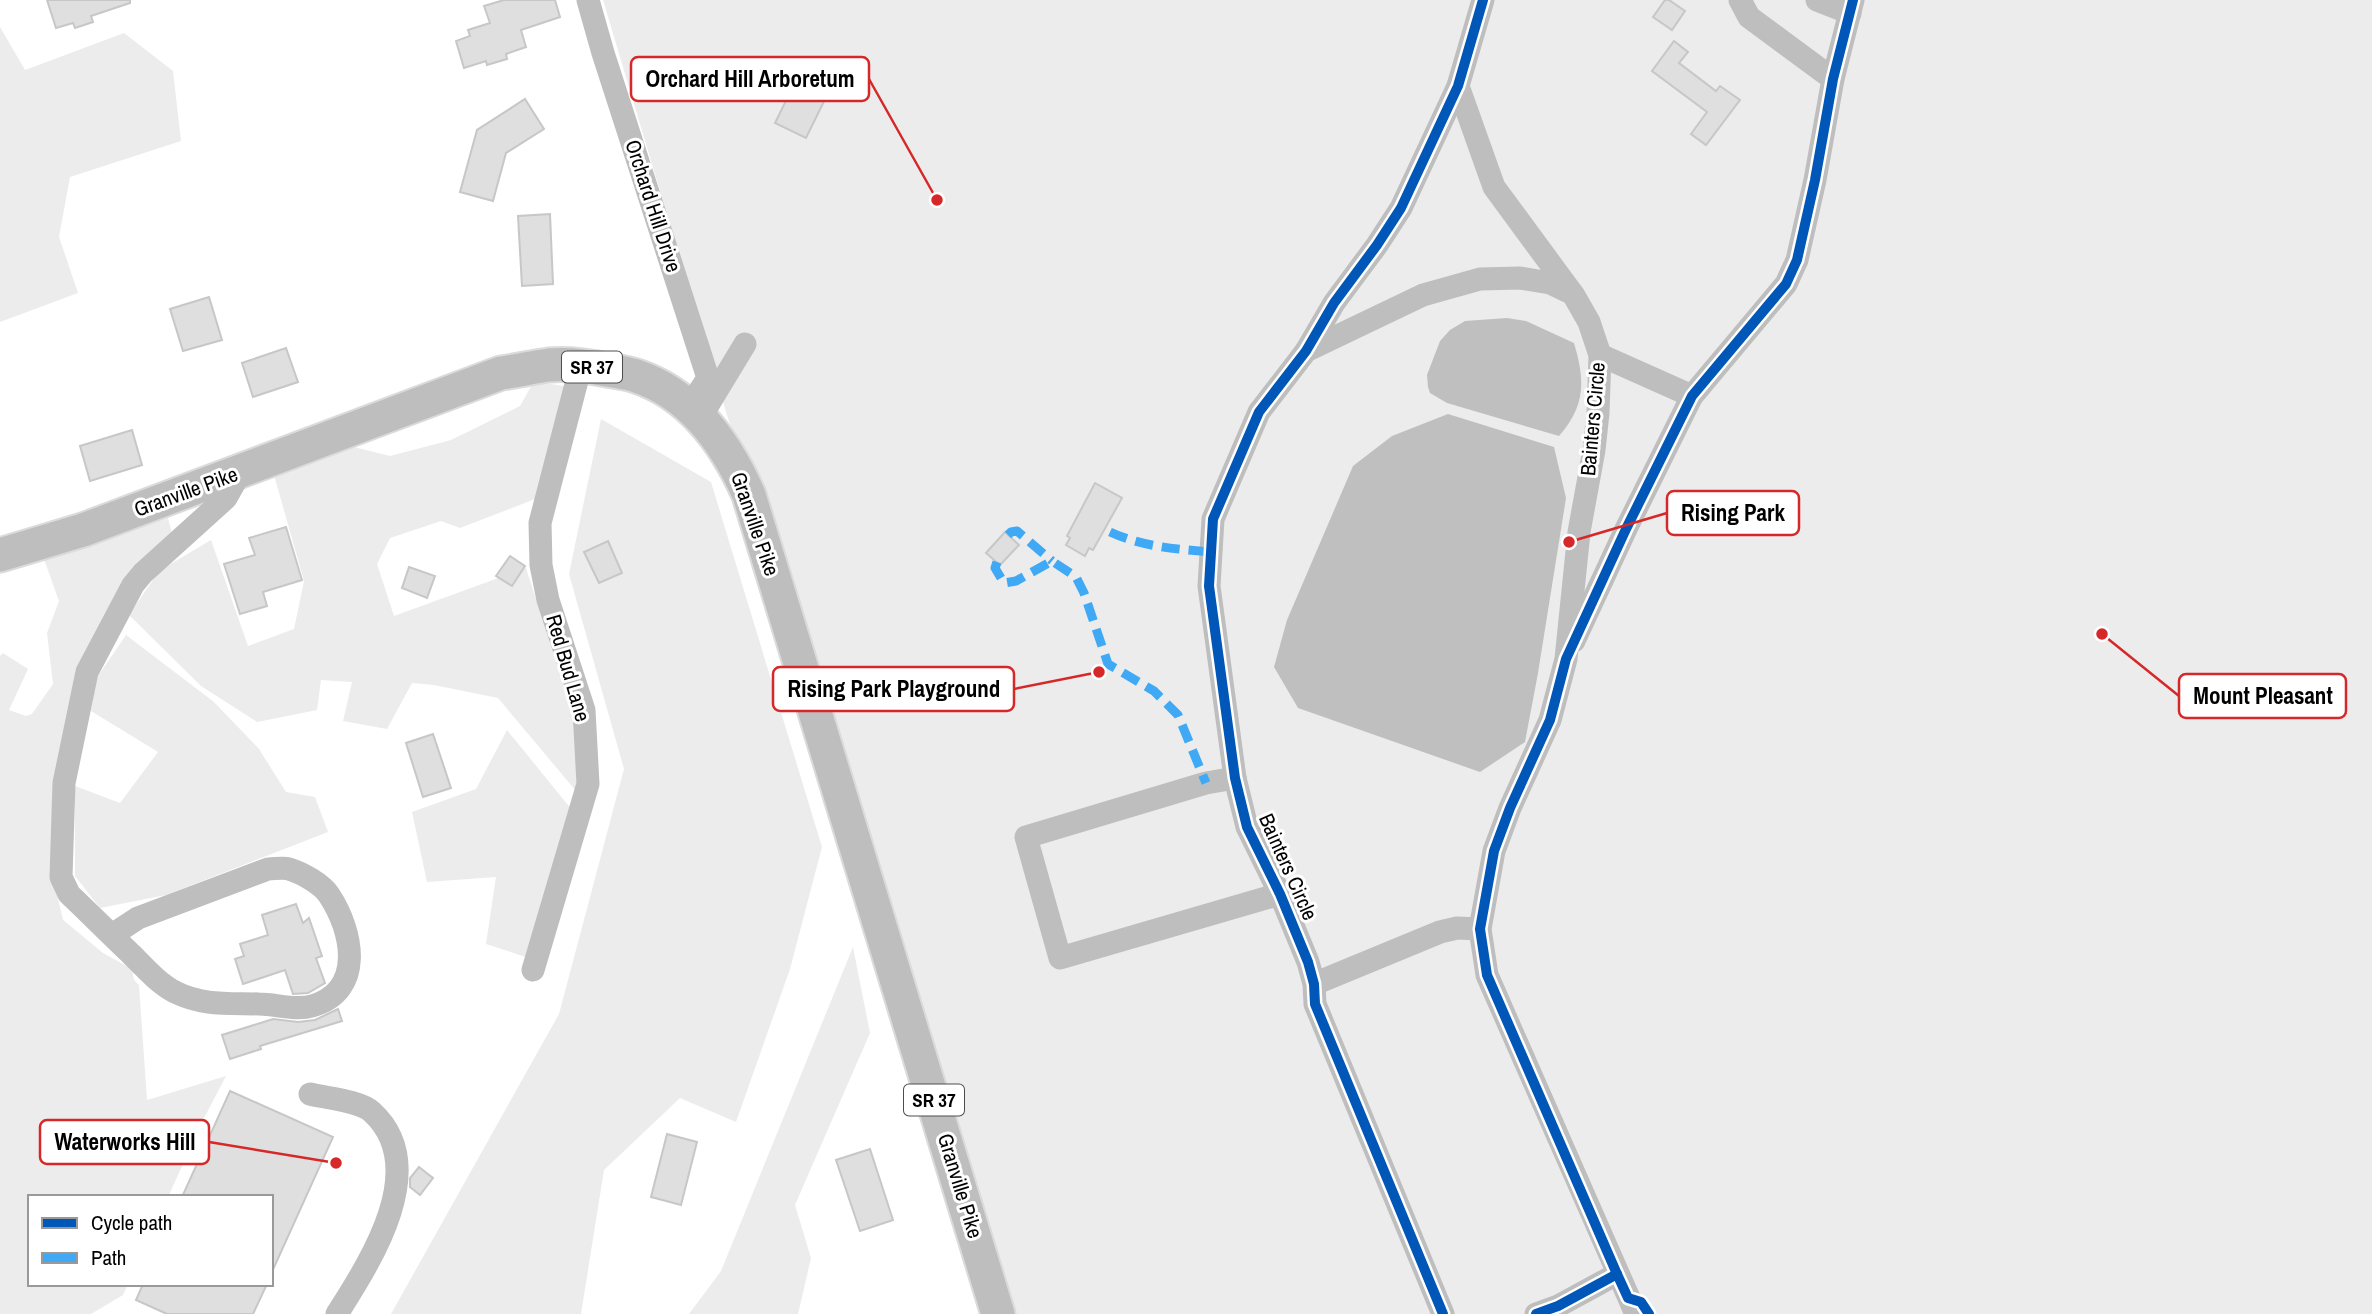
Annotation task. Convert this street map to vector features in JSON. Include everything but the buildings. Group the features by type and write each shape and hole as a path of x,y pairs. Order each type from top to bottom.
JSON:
{"highway":[{"name":"Granville Pike","path":"0,555 83,530 501,373 549,365 581,365 637,376 655,383 694,412 724,447 749,495 998,1314"}],"street":[{"name":"Orchard Hill Drive","path":"588,0 708,378 694,412"},
{"path":"1306,351 1334,303 1401,208 1458,86 1483,0"},
{"path":"1740,0 1749,17 1833,79"},
{"path":"1566,659 1692,396 1786,284 1797,260 1833,79 1852,7 1817,0"},
{"path":"1458,86 1494,187 1573,293"},
{"name":"Bainters Circle","path":"1443,1314 1315,1004 1314,984 1308,962 1280,894 1247,827 1235,778 1209,586 1213,520 1259,412 1306,351 1423,295 1480,279 1520,278 1550,283 1573,293 1590,322 1600,355 1594,450 1579,532 1566,659 1550,720 1494,850 1480,929 1487,975 1636,1314"},
{"path":"694,412 711,402 746,344"},
{"path":"1600,355 1692,396"},
{"name":"Red Bud Lane","path":"533,970 588,784 584,710 548,600 541,565 540,534 540,523 581,365"},
{"path":"112,935 138,918 268,869 287,868 307,877 328,893 345,927 351,951 348,974 334,996 311,1006 289,1008 261,1004 208,1004 175,992 154,977 69,894 61,877 64,783 88,672 133,585 226,498 240,472"},
{"path":"1235,778 1206,783 1026,837 1060,958 1280,894"},
{"path":"1314,984 1440,932 1457,928 1480,929"},
{"path":"310,1094 358,1105 371,1111 388,1132 397,1160 396,1191 387,1225 356,1285 337,1314"},
{"path":"1536,1314 1564,1310 1617,1274"}],"shaded area":[{"path":"603,0 2372,0 2372,1314 1003,1314 723,402"},
{"path":"0,27 25,70 124,33 173,71 181,141 70,177 59,237 78,293 0,322"},
{"path":"1507,318 1526,321 1574,343 1580,369 1581,392 1574,414 1559,436 1447,403 1430,393 1427,375 1440,341 1450,330 1465,321"},
{"path":"534,381 569,387 535,499 460,528 441,521 390,538 377,564 394,616 526,568 582,743 576,791 498,698 412,683 387,729 343,721 352,682 321,680 317,710 257,722 201,686 129,615 159,571 211,540 248,646 294,629 304,581 274,475 350,446 390,456 451,440 520,406"},
{"path":"1448,414 1554,447 1566,498 1525,742 1480,772 1298,708 1274,667 1287,620 1353,466 1392,436"},
{"path":"601,419 711,482 822,847 790,969 736,1122 680,1098 604,1170 581,1314 391,1314 559,1014 624,769 569,574"},
{"path":"168,518 172,534 84,665 54,882 63,920 103,953 132,969 134,980 139,985 147,1100 226,1076 169,1195 28,1195 28,1286 127,1286 123,1295 91,1314 0,1314 0,656 3,653 28,669 9,710 26,716 32,714 53,684 47,633 59,601 44,559"},
{"path":"126,635 214,702 259,749 286,792 315,797 328,832 166,895 100,908 75,876 75,786 120,803 158,752 91,711 96,679"},
{"path":"507,730 572,810 526,957 486,944 496,877 427,882 412,812 476,789"},
{"path":"853,947 870,1033 795,1205 811,1258 798,1314 689,1314 721,1271"}],"marked path":[{"path":"1008,535 1017,531 1052,561"},
{"path":"1110,532 1147,544 1211,552"},
{"path":"997,562 995,568 1004,583 1016,581 1052,561 1076,577 1108,664 1154,691 1178,715 1206,783"}],"cycle path":[{"path":"1443,1314 1315,1004 1314,984 1308,962 1280,894 1247,827 1235,778 1209,586 1213,519 1259,412 1306,351 1334,303 1401,208 1458,86 1483,0"},
{"path":"1649,1314 1641,1302 1628,1298 1617,1274 1487,975 1480,929 1494,851 1510,808 1550,720 1566,659 1626,529 1692,396 1786,284 1797,260 1833,79 1853,0"},
{"path":"1536,1314 1558,1306 1617,1274"}],"place":[{"name":"Orchard Hill Arboretum","path":"937,200"},
{"name":"Rising Park","path":"1569,542"},
{"name":"Mount Pleasant","path":"2102,634"},
{"name":"Rising Park Playground","path":"1099,672"},
{"name":"Waterworks Hill","path":"336,1163"}]}
